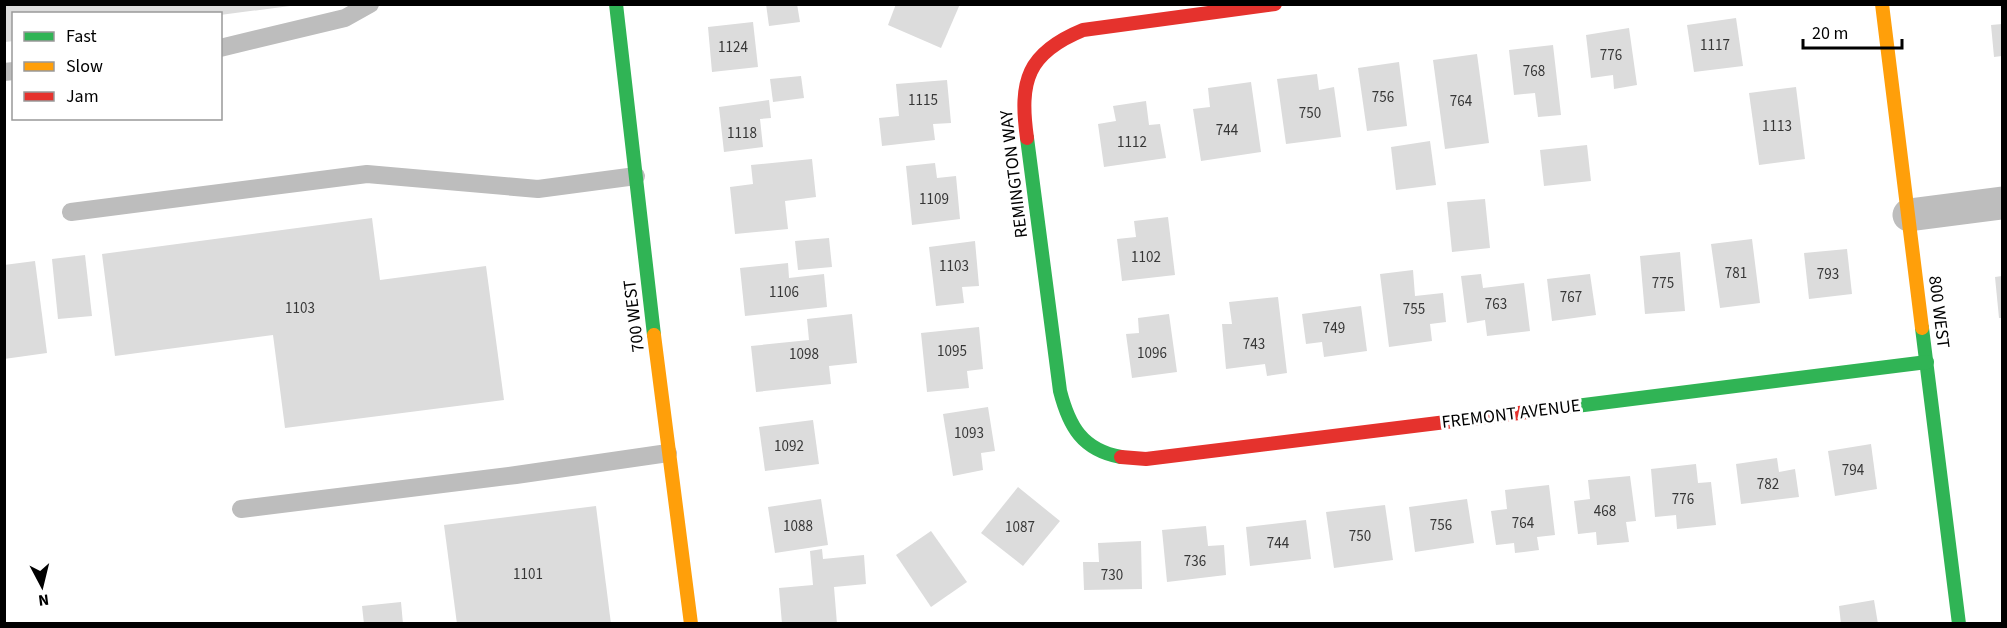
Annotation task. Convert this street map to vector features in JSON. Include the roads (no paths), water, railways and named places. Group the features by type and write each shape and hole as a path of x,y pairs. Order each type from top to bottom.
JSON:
{"street":[{"name":"700 WEST","path":"616,4 668,453 691,624"},
{"name":"REMINGTON WAY","path":"1096,450 1075,431 1068,419 1060,391 1023,110 1026,80 1044,53 1063,38 1083,30 1275,4"},
{"name":"800 WEST","path":"1882,4 1959,624"},
{"path":"1909,215 2002,203"},
{"name":"FREMONT AVENUE","path":"1096,450 1112,457 1146,459 1927,362"}],"lane":[{"path":"222,48 345,18 370,4"},
{"path":"71,212 367,174 537,189 636,176"},
{"path":"241,510 668,453"}]}
